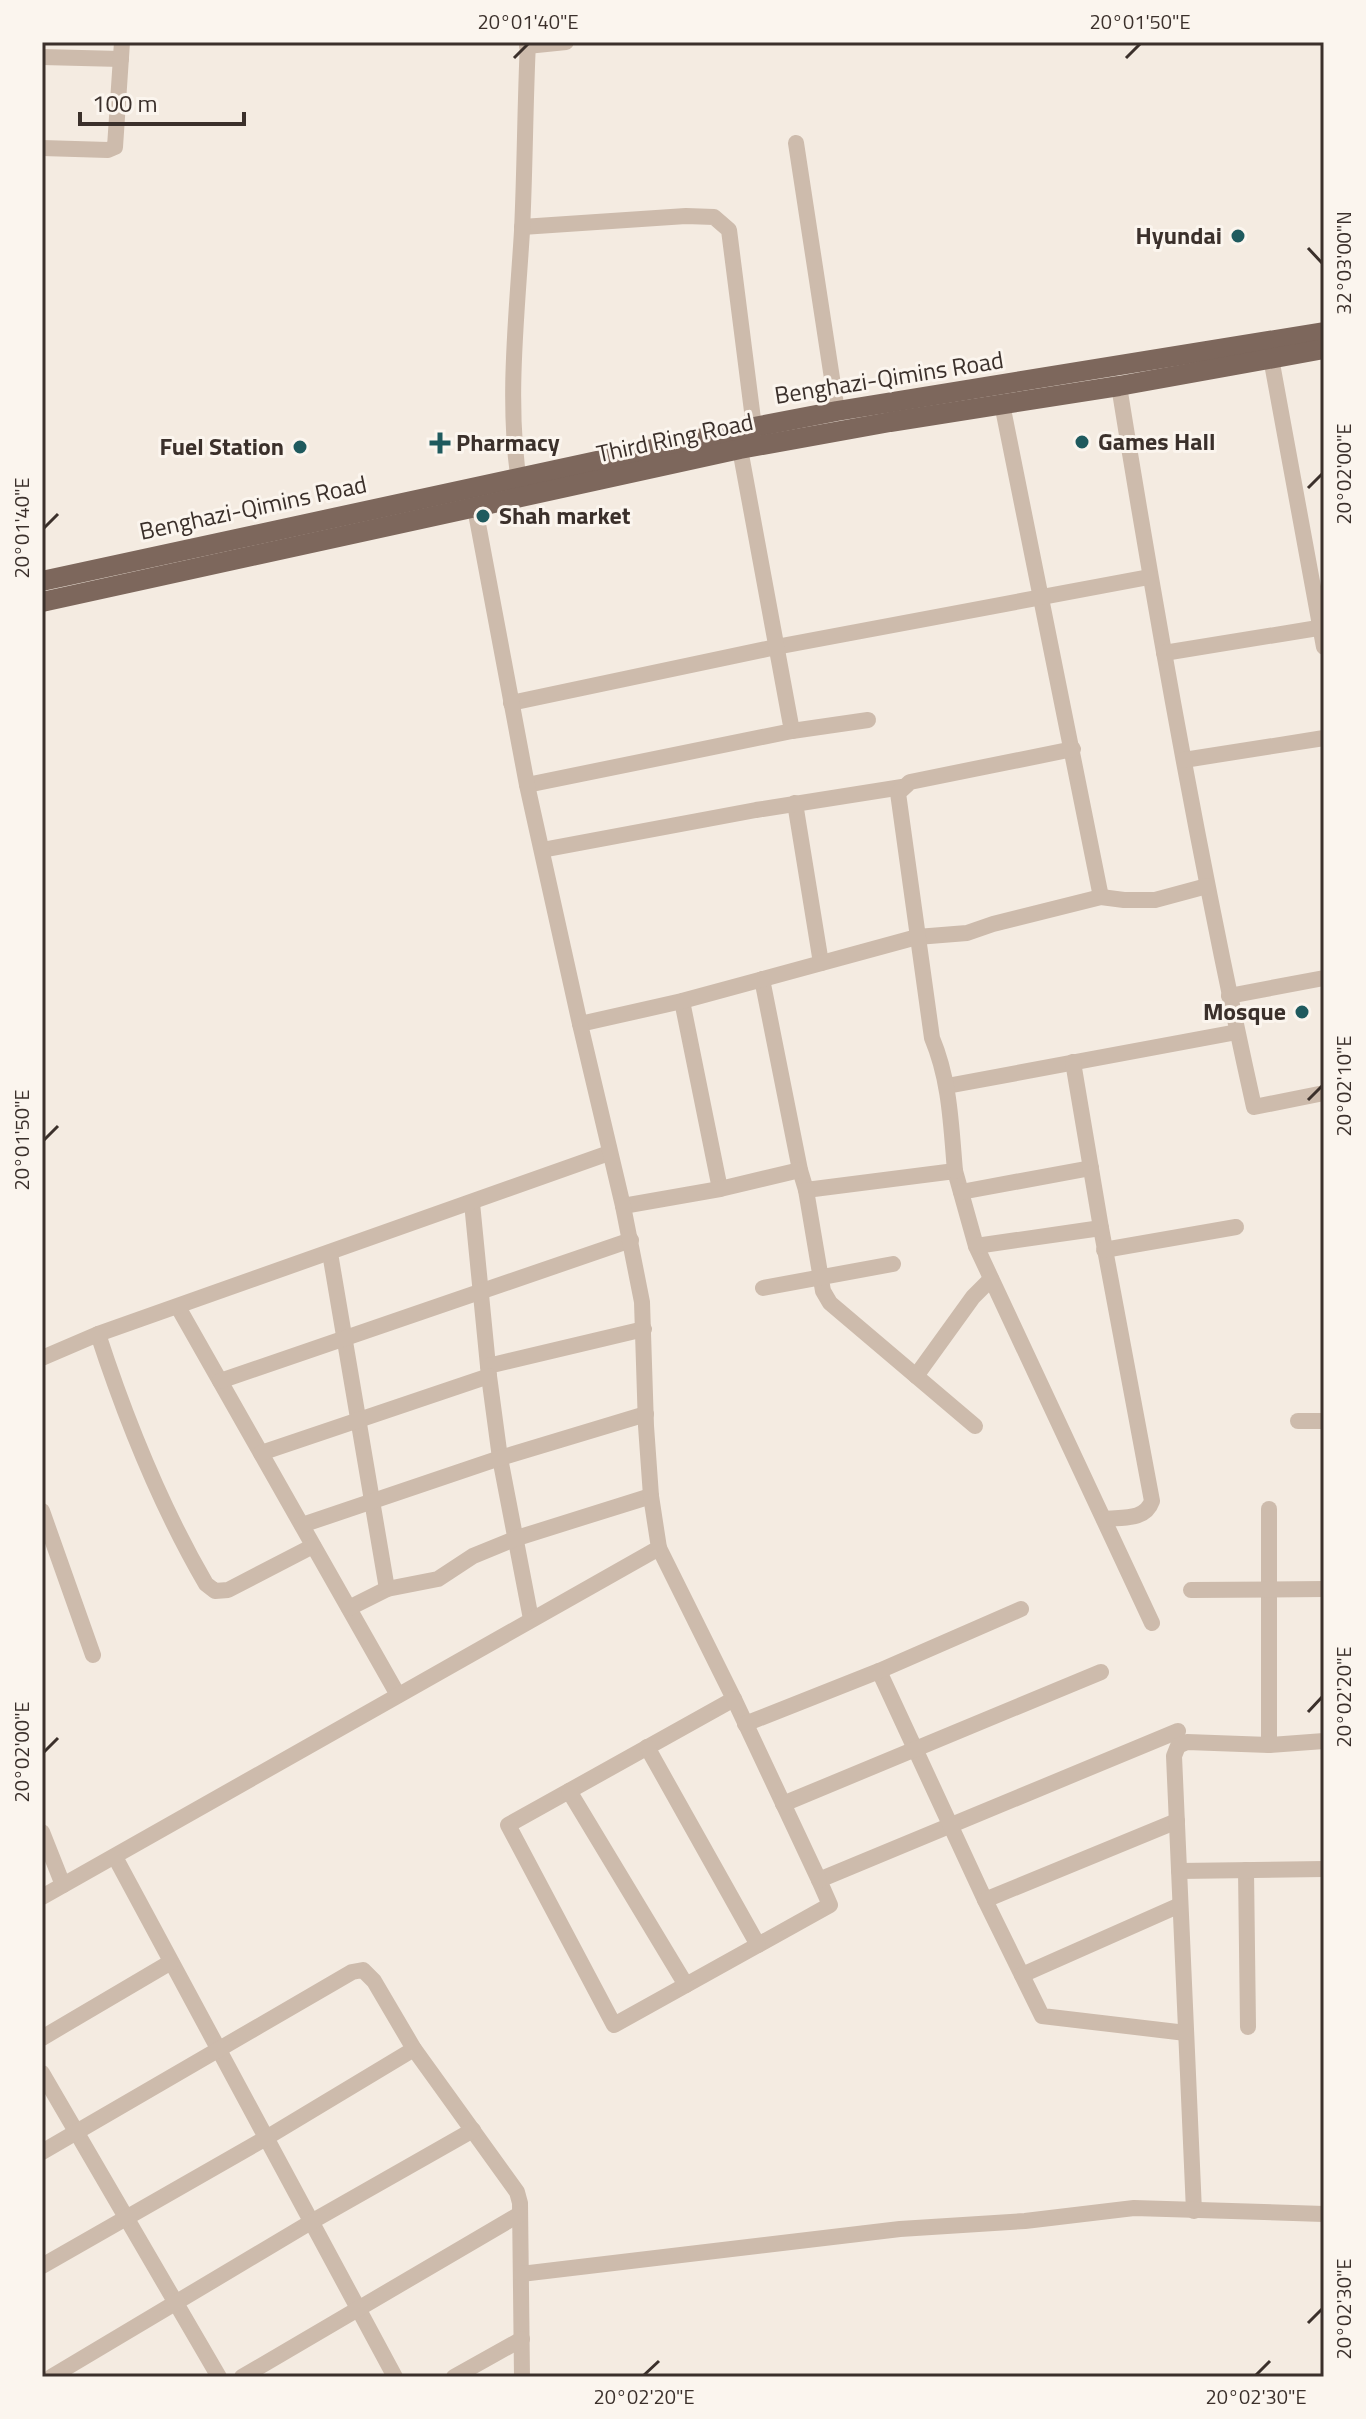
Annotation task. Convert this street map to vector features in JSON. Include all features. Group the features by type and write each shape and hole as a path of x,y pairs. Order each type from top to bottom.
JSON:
{"main road":[{"name":"Benghazi-Qimins Road","path":"42,581 521,488 754,427 1324,332"},
{"name":"Third Ring Road","path":"42,602 475,508 521,488 1324,349"}],"street":[{"path":"521,488 514,450 514,420 528,44 566,42"},
{"path":"42,57 122,51 115,147 108,150 42,148"},
{"path":"796,143 837,411"},
{"path":"522,227 686,216 714,217 722,223 729,230 754,427"},
{"path":"1271,358 1324,647"},
{"path":"1119,386 1149,577 1207,886 1254,1107 1324,1093"},
{"path":"1002,404 1101,897"},
{"path":"740,449 792,731"},
{"path":"475,508 527,785 631,1240 642,1302 651,1496 659,1548 734,1699 830,1905 614,2025 508,1825 734,1699"},
{"path":"511,703 776,647 1149,577"},
{"path":"1164,653 1322,627"},
{"path":"527,785 792,731 868,720"},
{"path":"1184,760 1324,738"},
{"path":"542,850 795,803 902,787 910,782 1073,749"},
{"path":"902,787 898,793 898,805 932,1038 943,1063 955,1171 976,1246 1152,1623"},
{"path":"795,803 821,963"},
{"path":"580,1024 682,1001 917,937 967,933 1101,897 1155,900 1207,886"},
{"path":"1229,996 1324,978"},
{"path":"762,979 806,1190 823,1291 830,1303 975,1426"},
{"path":"682,1001 720,1189"},
{"path":"947,1086 1237,1032"},
{"path":"1073,1062 1104,1250 1152,1501 1142,1515 1104,1519"},
{"path":"42,1358 98,1334 609,1153"},
{"path":"961,1192 1091,1168"},
{"path":"623,1206 720,1189 800,1170"},
{"path":"806,1190 955,1171"},
{"path":"472,1203 488,1371 500,1458 531,1619"},
{"path":"1104,1250 1236,1227"},
{"path":"976,1246 1101,1228"},
{"path":"220,1381 631,1240"},
{"path":"330,1253 387,1589"},
{"path":"763,1288 893,1264"},
{"path":"916,1376 973,1297 991,1279"},
{"path":"178,1307 398,1695"},
{"path":"261,1453 358,1422 488,1371 644,1329"},
{"path":"98,1334 121,1405 138,1445 206,1584 215,1591 228,1590 313,1546"},
{"path":"302,1525 500,1458 646,1414"},
{"path":"1298,1421 1324,1421"},
{"path":"349,1608 387,1589 431,1582 473,1556 517,1538 651,1496"},
{"path":"1269,1509 1269,1745"},
{"path":"42,1511 93,1655"},
{"path":"42,1897 659,1548"},
{"path":"1191,1590 1324,1589"},
{"path":"745,1724 879,1671 1021,1609"},
{"path":"879,1671 914,1751 1042,2016 1186,2033"},
{"path":"783,1804 1101,1672"},
{"path":"819,1880 1178,1731"},
{"path":"1194,2211 1174,1756 1178,1746 1187,1742 1269,1745 1324,1741"},
{"path":"647,1747 758,1945"},
{"path":"569,1791 686,1985"},
{"path":"985,1900 1177,1821"},
{"path":"42,1832 63,1885"},
{"path":"115,1857 395,2377"},
{"path":"1179,1871 1324,1869"},
{"path":"1246,1870 1248,2027"},
{"path":"1022,1975 1180,1905"},
{"path":"42,2038 171,1962"},
{"path":"42,2152 360,1969 367,1972 414,2049 517,2192 520,2214 522,2377"},
{"path":"42,2266 414,2049"},
{"path":"42,2073 219,2377"},
{"path":"51,2377 311,2222 473,2130"},
{"path":"521,2274 900,2229 1025,2221 1134,2208 1324,2214"},
{"path":"242,2377 520,2214"},
{"path":"454,2377 522,2339"}],"place":[{"name":"Hyundai","path":"1238,236"},
{"name":"Games Hall","path":"1082,442"},
{"name":"Pharmacy","path":"440,443"},
{"name":"Fuel Station","path":"300,447"},
{"name":"Shah market","path":"483,516"},
{"name":"Mosque","path":"1302,1012"}]}
